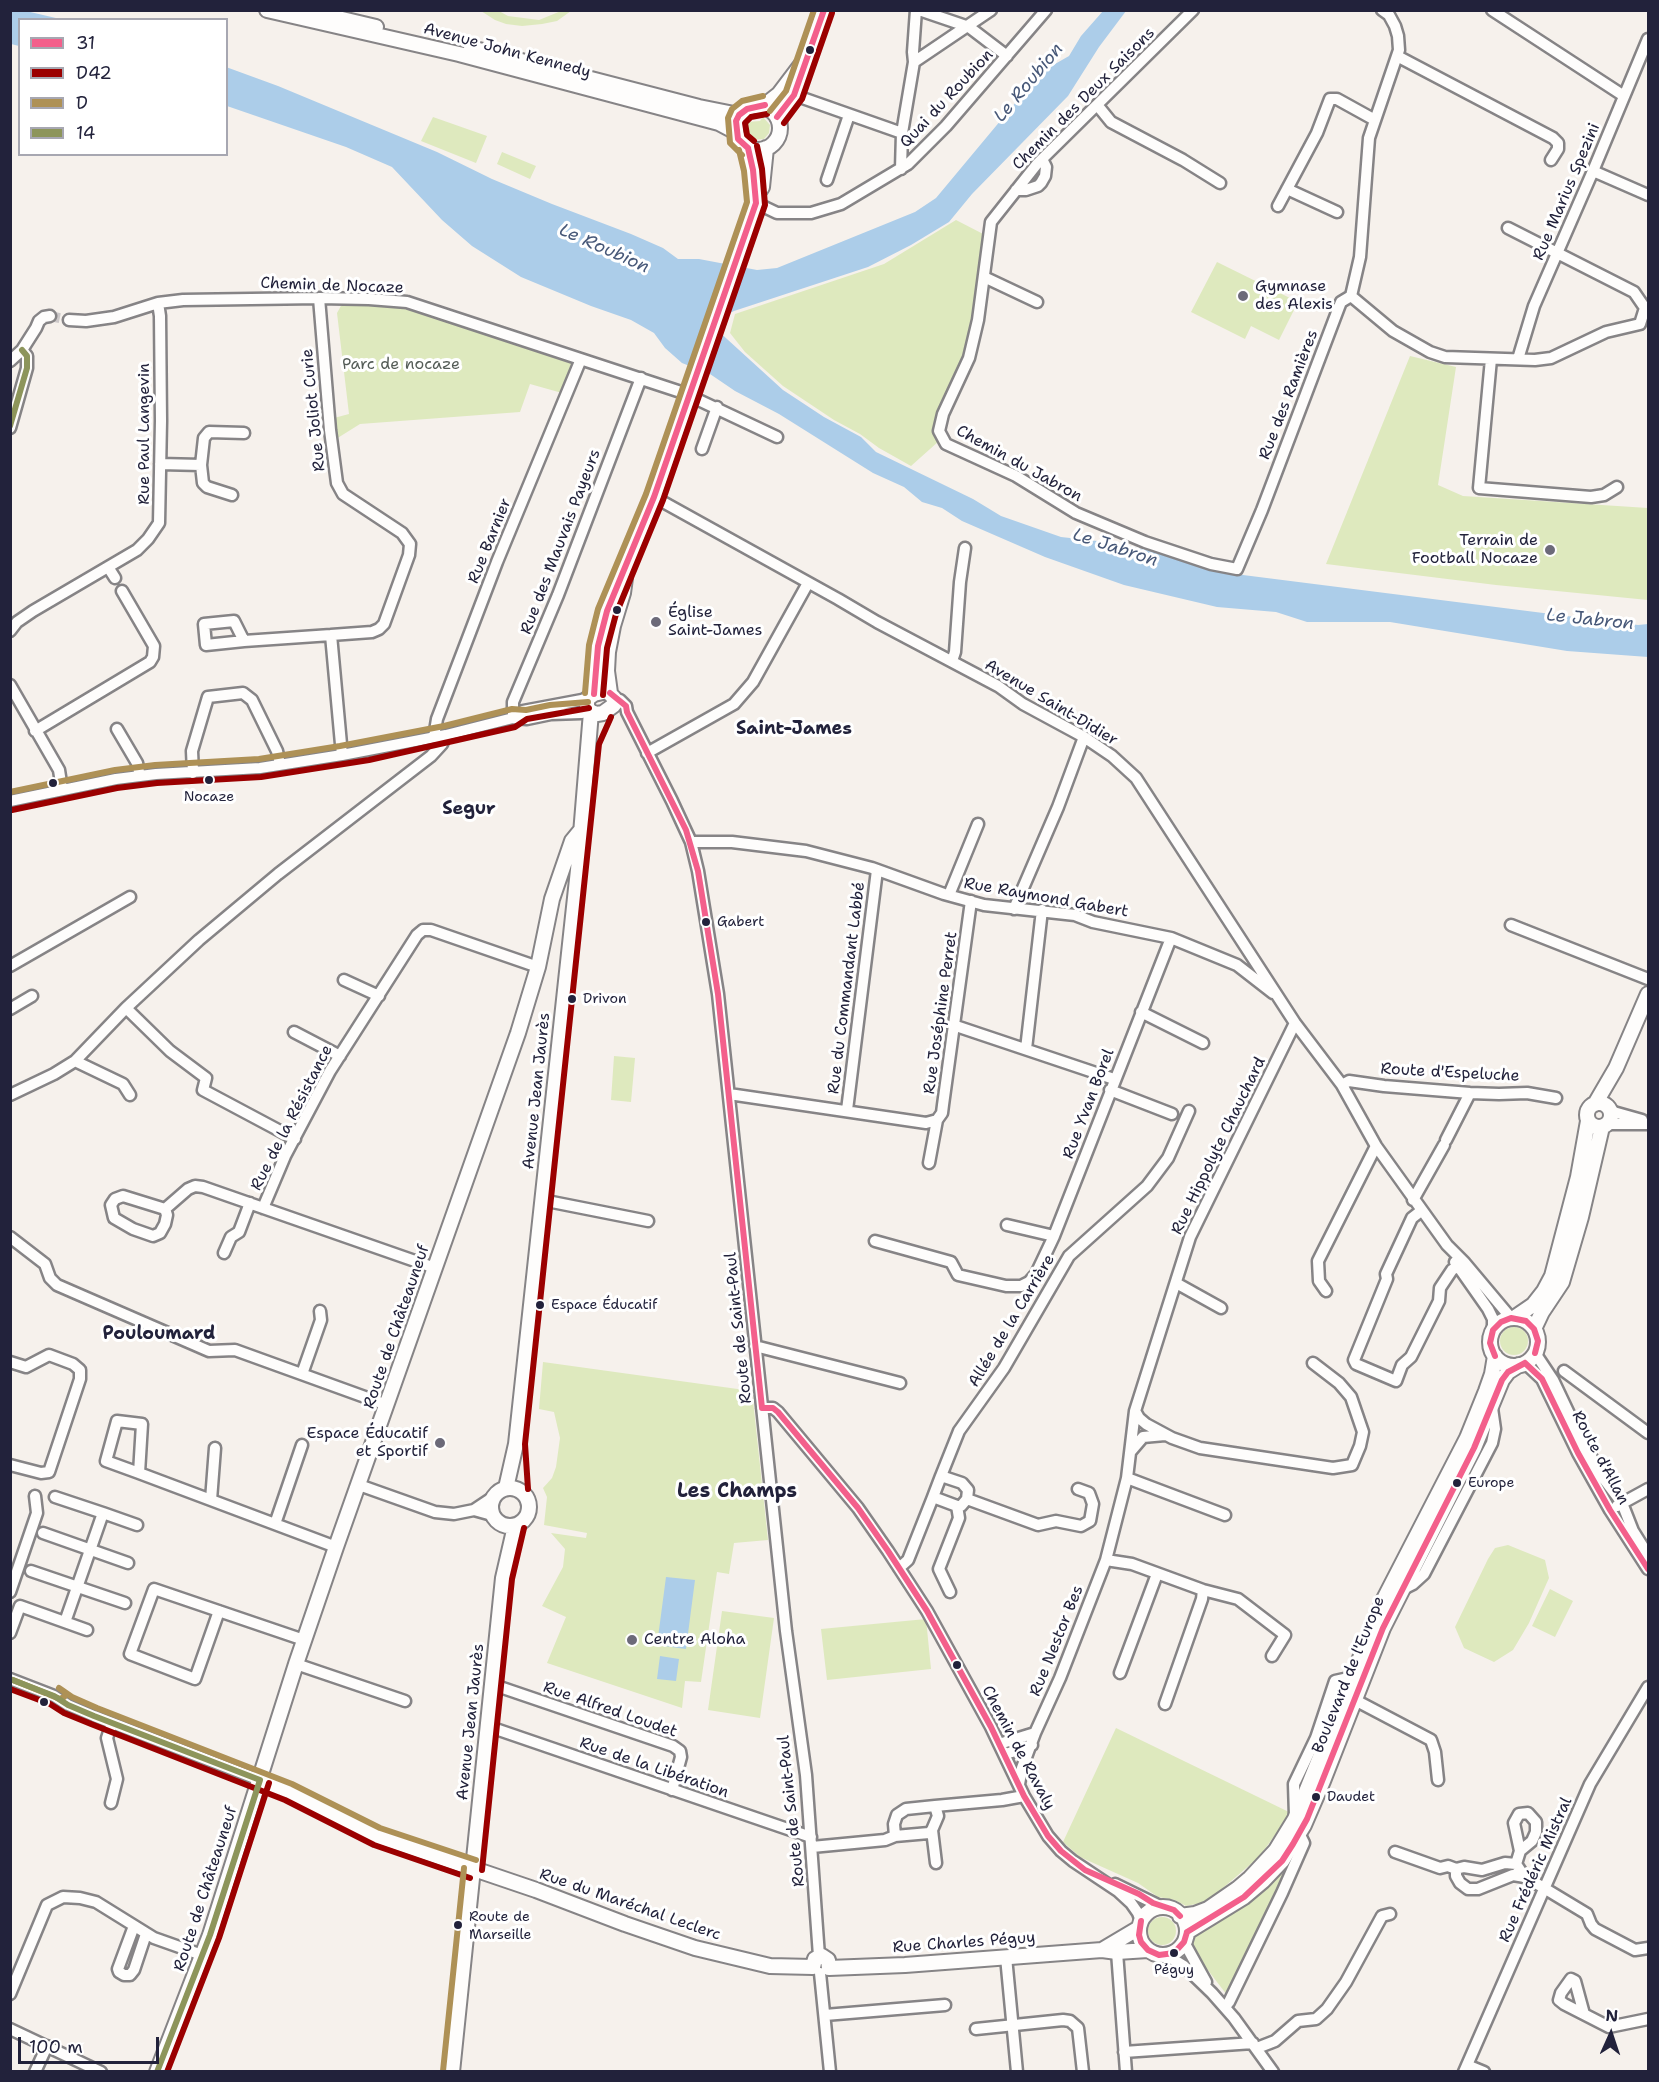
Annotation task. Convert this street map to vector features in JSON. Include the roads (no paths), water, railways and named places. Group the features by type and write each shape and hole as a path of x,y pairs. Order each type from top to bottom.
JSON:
{"main road":[{"name":"Avenue John Kennedy","path":"267,10 459,54 700,118 724,125 736,132"},
{"name":"Avenue John Kennedy","path":"304,10 462,45 699,107 740,115"},
{"path":"777,117 794,95 824,10"},
{"path":"765,105 777,117 781,131 778,138 766,148 754,150 738,139 736,121 740,115 754,106 765,105 780,94 807,56"},
{"path":"748,148 756,200"},
{"name":"Avenue Jean Jaurès","path":"512,1489 590,742 607,671 608,652 623,593 626,568 654,497 750,224 762,187 766,148"},
{"name":"Route de Châteauneuf","path":"157,2072 202,1955 304,1640 510,1056 538,967 552,899 572,841 581,831"},
{"path":"1534,1329 1542,1312 1562,1282 1581,1217 1616,1068 1648,994"},
{"path":"1513,1318 1526,1321 1534,1329 1538,1341 1526,1360 1505,1364 1495,1356 1490,1343 1493,1330 1501,1322 1513,1318 1533,1305 1552,1276 1578,1177 1588,1121 1587,1111 1605,1115"},
{"name":"Boulevard de l'Europe","path":"1180,1916 1208,1909 1251,1878 1276,1850 1295,1819 1384,1599 1467,1438 1488,1385 1495,1356"},
{"name":"Boulevard de l'Europe","path":"1185,1937 1244,1897 1263,1881 1282,1861 1308,1819 1383,1628 1401,1590 1474,1448 1502,1380 1508,1372 1526,1360"},
{"path":"512,1489 526,1497 529,1508 525,1519 503,1521 491,1509 492,1498 496,1494 512,1489"},
{"name":"Avenue Jean Jaurès","path":"473,1869 503,1578 503,1521"},
{"name":"Rue du Maréchal Leclerc","path":"260,1780 377,1836 536,1890 695,1948 770,1966 820,1966"},
{"path":"452,2072 473,1869"},
{"path":"1164,1908 1174,1910 1180,1916 1185,1937 1174,1953 1159,1955 1148,1950 1141,1942 1140,1924 1150,1911 1164,1908"},
{"name":"Rue Charles Péguy","path":"1102,1950 1140,1924"},
{"name":"Rue Charles Péguy","path":"820,1966 905,1965 1102,1950 1117,1952 1148,1950"}],"street":[{"path":"901,169 902,132 914,62 917,10 935,13 969,27 1007,56"},
{"path":"914,62 991,10"},
{"name":"Quai du Roubion","path":"756,200 777,213 811,213 841,204 901,169 946,126 1046,10"},
{"name":"Chemin des Deux Saisons","path":"983,279 991,222 1042,159 1193,10"},
{"path":"1382,10 1389,15 1399,40 1397,56 1369,138 1360,257 1351,296 1393,331 1430,352 1445,357 1551,358 1606,332 1640,324 1645,308 1634,292 1508,228"},
{"path":"1492,10 1624,96"},
{"name":"Rue Marius Spezini","path":"1518,359 1534,306 1648,39"},
{"path":"1397,56 1553,138 1558,143 1558,149 1551,160"},
{"path":"794,95 902,132"},
{"path":"1278,206 1317,133 1330,99 1337,99 1375,120"},
{"path":"1098,106 1111,122 1183,159 1220,183"},
{"path":"827,180 849,115"},
{"path":"1593,171 1648,195"},
{"path":"1287,189 1337,212"},
{"path":"983,279 1036,303"},
{"name":"Chemin du Jabron","path":"983,279 978,320 969,358 943,414 939,431 946,444 1017,476 1076,513 1145,542 1211,564 1237,569 1262,510"},
{"name":"Rue des Ramières","path":"1262,510 1341,302 1351,296"},
{"name":"Chemin de Nocaze","path":"69,320 86,321 114,317 158,303 183,300 319,298 407,302 690,395 777,437"},
{"name":"Rue Joliot Curie","path":"319,298 330,430 337,483 344,494 402,533 410,544 408,559 384,624 380,629 372,632 331,634"},
{"name":"Rue Paul Langevin","path":"10,631 17,622 33,611 137,549 148,539 159,523 160,316 158,303"},
{"path":"10,361 22,350 39,321 47,316"},
{"path":"10,428 27,368 27,356 22,350"},
{"name":"Rue Barnier","path":"434,737 437,719 497,562 581,359"},
{"path":"1491,359 1479,488 1591,497 1604,495 1617,486"},
{"name":"Rue des Mauvais Payeurs","path":"513,718 513,702 558,595 641,378"},
{"path":"702,449 717,407"},
{"path":"232,495 207,487 203,483 201,465 204,438 209,432 244,433"},
{"path":"160,464 201,465"},
{"name":"Avenue Saint-Didier","path":"654,497 877,622 998,686 1023,704 1084,737 1112,756 1136,778 1295,1023 1342,1085"},
{"path":"952,662 955,652 965,548"},
{"path":"108,567 115,578"},
{"path":"647,753 734,704 753,682 808,583"},
{"path":"35,731 150,662 154,646 122,591"},
{"path":"244,641 331,634 342,755"},
{"path":"10,685 59,770 62,789"},
{"path":"193,773 192,751 208,697 243,693 252,700 277,752 280,764"},
{"path":"10,801 62,789 140,776 260,768 342,755 446,735 513,718 524,711 600,703"},
{"name":"Route de Saint-Paul","path":"600,703 627,712 672,801 690,842 698,870 718,994 786,1631 806,1775 830,2072"},
{"path":"117,729 137,763 140,776"},
{"path":"10,1095 75,1061 126,1008 199,940 278,874 431,756 442,744 446,735"},
{"path":"1014,909 1058,807 1084,737"},
{"path":"949,895 978,824"},
{"name":"Rue Raymond Gabert","path":"690,842 732,842 806,851 877,870 984,905 1076,915 1093,922 1171,938 1237,965 1278,997"},
{"name":"Rue du Commandant Labbé","path":"847,1110 877,870"},
{"path":"10,966 130,897"},
{"name":"Rue Joséphine Perret","path":"929,1163 937,1120 942,1113 971,901"},
{"path":"1026,1049 1042,910"},
{"path":"1511,926 1648,979"},
{"name":"Rue de la Résistance","path":"435,1268 263,1208 295,1139 340,1056 417,935 423,930 442,933 538,967"},
{"name":"Rue Yvan Borel","path":"875,1241 951,1263 958,1275 998,1285 1021,1286 1029,1282 1036,1274 1054,1236 1171,938"},
{"path":"1237,965 1260,968"},
{"path":"344,980 379,996"},
{"path":"10,1009 32,996"},
{"path":"126,1008 170,1051 206,1078 204,1090 295,1139"},
{"path":"1141,1012 1203,1043"},
{"name":"Rue Hippolyte Chauchard","path":"1106,1560 1127,1478 1135,1411 1190,1237 1295,1023"},
{"path":"953,1025 1114,1079"},
{"path":"294,1032 340,1056"},
{"path":"75,1061 123,1084 130,1095"},
{"name":"Route d'Espeluche","path":"1342,1085 1349,1082 1470,1093 1527,1092 1556,1098"},
{"path":"1342,1085 1376,1146 1461,1264 1493,1319 1493,1330"},
{"path":"1110,1090 1172,1114"},
{"path":"1413,1200 1470,1093"},
{"path":"729,1094 926,1123 937,1120"},
{"name":"Allée de la Carrière","path":"899,1568 908,1560 959,1431 1004,1368 1069,1256 1147,1186 1168,1158 1189,1111"},
{"path":"1605,1115 1648,1123"},
{"path":"1326,1291 1319,1281 1318,1261 1376,1146"},
{"path":"165,1209 188,1189 195,1186 263,1208"},
{"path":"123,1196 165,1209 167,1215 165,1224 160,1233 153,1236 133,1229 114,1218 111,1205 115,1199 123,1196"},
{"path":"542,1200 648,1221"},
{"path":"224,1253 231,1237 239,1232 250,1203"},
{"path":"1421,1211 1412,1218 1386,1274 1387,1280 1354,1360 1356,1364 1395,1381 1402,1365 1412,1357 1439,1301 1440,1288 1452,1270 1461,1264"},
{"path":"1007,1225 1054,1236"},
{"path":"10,1238 45,1264 50,1278 57,1285 209,1351 235,1350 387,1405"},
{"path":"1461,1264 1513,1318"},
{"path":"1176,1283 1221,1308"},
{"path":"302,1374 321,1320 320,1311"},
{"path":"756,1346 900,1383"},
{"path":"10,1362 26,1367 49,1355 73,1364 80,1370 80,1379 49,1472 41,1473 10,1466"},
{"name":"Route d'Allan","path":"1526,1360 1553,1380 1581,1439 1604,1479 1622,1503 1633,1531 1648,1555"},
{"name":"Route d'Allan","path":"1526,1360 1542,1379 1578,1453 1610,1510 1648,1569"},
{"path":"1135,1411 1146,1424 1165,1435 1200,1448 1333,1468 1352,1465 1363,1432 1351,1397 1339,1383 1313,1363"},
{"path":"1564,1371 1648,1433"},
{"name":"Chemin de Ravaly","path":"762,1408 773,1408 778,1412 858,1508 899,1568 927,1611 1002,1749 1024,1796 1048,1836 1061,1851 1118,1891 1131,1903 1138,1913 1140,1924"},
{"path":"139,1473 142,1424 117,1421 106,1461 336,1547"},
{"path":"1129,1457 1135,1444 1143,1437 1165,1435"},
{"path":"275,1524 302,1445"},
{"path":"212,1500 215,1448"},
{"path":"933,1497 957,1506 961,1506 967,1499 968,1490 962,1483 941,1476"},
{"path":"1127,1478 1225,1515"},
{"path":"359,1485 435,1512 454,1514 474,1510 492,1498"},
{"path":"967,1499 1038,1525 1056,1521 1081,1526 1090,1521 1093,1504 1089,1493 1078,1489"},
{"path":"1610,1510 1648,1489"},
{"path":"10,1592 36,1513 35,1497"},
{"path":"55,1497 137,1524"},
{"path":"950,1592 939,1569 959,1518 957,1506"},
{"path":"474,1510 503,1521"},
{"path":"65,1622 103,1513"},
{"path":"43,1533 128,1563"},
{"path":"1106,1560 1132,1564 1203,1590 1238,1599 1285,1635 1272,1656"},
{"name":"Rue Nestor Bes","path":"1019,1784 1022,1768 1035,1733 1060,1678 1106,1560"},
{"path":"31,1570 125,1603"},
{"path":"1120,1672 1157,1574"},
{"path":"219,1611 195,1679 129,1654 154,1589 219,1611 304,1640"},
{"path":"1165,1704 1202,1599 1203,1590"},
{"path":"10,1633 20,1606 87,1630"},
{"path":"296,1664 405,1701"},
{"path":"10,1679 112,1723 260,1780"},
{"name":"Rue Alfred Loudet","path":"491,1684 673,1746 680,1751 681,1757 672,1790"},
{"name":"Rue Frédéric Mistral","path":"1466,2068 1590,1784 1648,1687"},
{"path":"1355,1700 1431,1740 1435,1752 1438,1780"},
{"path":"111,1803 117,1779 107,1738 112,1723"},
{"name":"Rue de la Libération","path":"487,1726 672,1790 812,1842"},
{"path":"1002,1749 1035,1733"},
{"path":"1002,1749 1025,1749 1032,1745"},
{"path":"895,1836 894,1824 897,1815 906,1809 1024,1796"},
{"path":"935,1806 938,1816 932,1830 936,1863"},
{"path":"812,1842 885,1840 895,1836 929,1833 932,1830"},
{"path":"1225,2007 1282,1893 1304,1843 1299,1833"},
{"path":"1516,1864 1520,1851"},
{"path":"1395,1852 1440,1868 1448,1866 1456,1869 1464,1867 1482,1870 1505,1863 1516,1864"},
{"path":"1516,1864 1525,1877 1587,1914 1590,1924 1595,1929 1635,1950 1648,1948"},
{"path":"1456,1869 1456,1876 1460,1883 1468,1888 1478,1889 1512,1875 1525,1877"},
{"name":"Chemin de Ravaly","path":"1085,1870 1164,1908"},
{"path":"10,1994 47,1905 68,1896 96,1902 146,1934 202,1955"},
{"path":"1124,2052 1255,2045 1275,2041 1298,2020 1316,2019 1327,2009 1346,1982 1382,1916 1390,1914"},
{"path":"134,1926 118,1969 124,1975 130,1975 134,1970 146,1934"},
{"path":"1185,1937 1212,1993"},
{"path":"1117,1952 1126,2072"},
{"path":"1166,1955 1184,1966 1225,2007 1273,2072"},
{"path":"1006,1957 1017,2072"},
{"path":"825,2015 945,2005"},
{"path":"1584,2014 1609,2027 1648,2019"},
{"path":"976,2029 1063,2020 1074,2023 1078,2028 1083,2072"},
{"path":"10,2029 101,2072"},
{"path":"34,2072 47,2046"},
{"path":"1466,2068 1484,2072"}],"water":[{"path":"11,10 56,18 18,18 18,46 11,44"},
{"path":"1103,11 1126,11 1099,47 1068,96 972,194 949,222 868,267 734,311 718,319 716,329 783,390 824,417 861,437 876,452 973,499 1001,516 1061,537 1115,543 1243,575 1638,625 1648,624 1648,657 1567,651 1390,622 1307,622 1276,612 1217,607 1124,585 1045,557 962,521 942,508 922,502 904,487 873,473 710,374 682,363 665,348 654,333 631,320 521,277 472,246 442,220 392,167 346,147 228,106 228,68 437,152 492,179 552,204 631,234 663,248 678,259 699,259 757,270 777,268 915,212 936,198 1041,72 1069,56 1081,36"},
{"path":"666,1577 695,1580 686,1649 657,1645"},
{"path":"660,1656 679,1659 676,1681 657,1679"}],"tunnel":[{"path":"50,316 69,320"}],"place":[{"name":"Gymnase des Alexis","path":"1243,296"},
{"name":"Terrain de Football Nocaze","path":"1550,550"},
{"name":"Église Saint-James","path":"656,622"},
{"name":"Nocaze","path":"209,780"},
{"name":"Gabert","path":"706,922"},
{"name":"Drivon","path":"572,999"},
{"name":"Espace Éducatif","path":"540,1305"},
{"name":"Espace Éducatif et Sportif","path":"440,1443"},
{"name":"Europe","path":"1457,1483"},
{"name":"Centre Aloha","path":"632,1640"},
{"name":"Daudet","path":"1316,1797"},
{"name":"Route de Marseille","path":"458,1925"},
{"name":"Péguy","path":"1174,1953"}],"district":[{"name":"Saint-James","path":"794,729"},
{"name":"Segur","path":"469,809"},
{"name":"Pouloumard","path":"159,1334"},
{"name":"Les Champs","path":"737,1492"}],"water label":[{"name":"Le Roubion","path":"1029,83"},
{"name":"Le Roubion","path":"604,249"},
{"name":"Le Jabron","path":"1115,548"},
{"name":"Le Jabron","path":"1590,620"}],"park label":[{"name":"Parc de nocaze","path":"401,365"}]}
